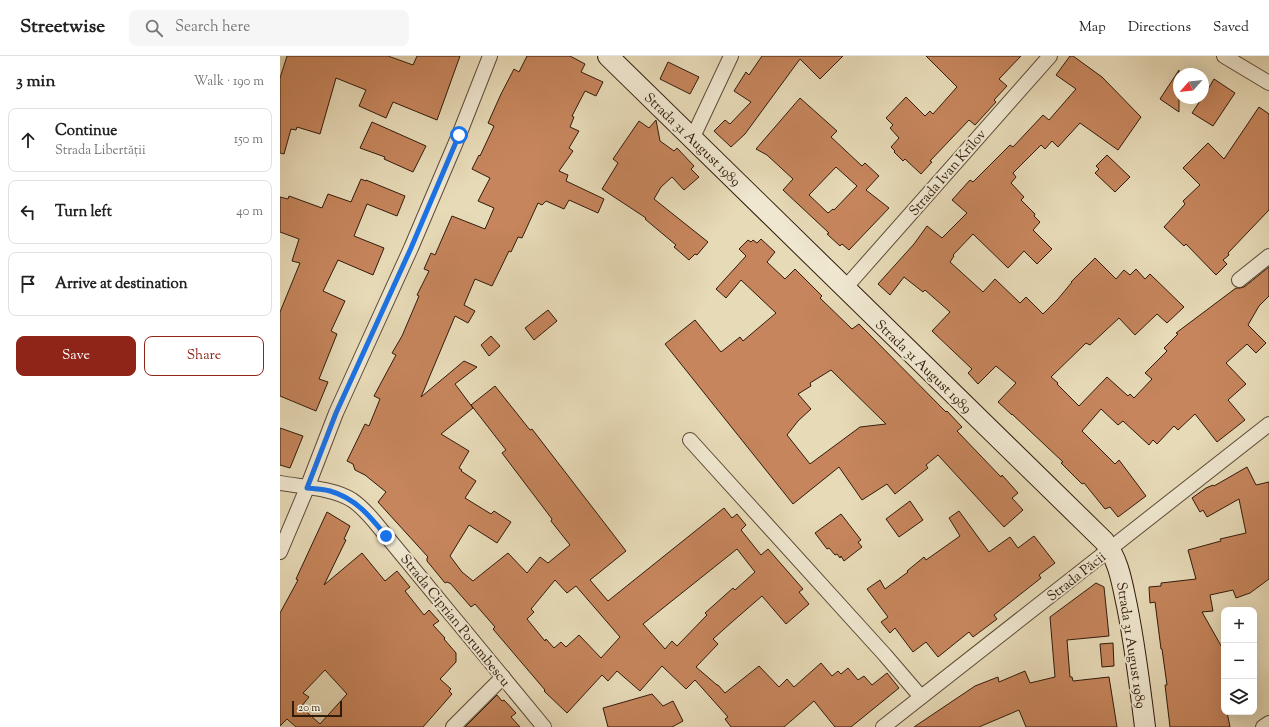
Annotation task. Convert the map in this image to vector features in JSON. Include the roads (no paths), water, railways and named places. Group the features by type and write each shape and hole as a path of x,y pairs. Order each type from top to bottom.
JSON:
{"main road":[{"name":"Strada 31 August 1989","path":"608,56 1104,541 1110,549 1122,579 1133,634 1145,727"}],"street":[{"path":"280,552 336,413 411,248 459,135 490,56"},
{"path":"692,139 731,56"},
{"name":"Strada Ivan Krîlov","path":"845,288 1050,56"},
{"path":"1224,56 1269,83"},
{"path":"1239,280 1269,256"},
{"name":"Strada Păcii","path":"883,727 1269,424"},
{"path":"690,440 886,655 921,697"},
{"name":"Strada Ciprian Porumbescu","path":"280,483 329,491 345,496 367,513 544,727"},
{"path":"453,727 503,677"},
{"path":"1263,727 1269,723"}]}
